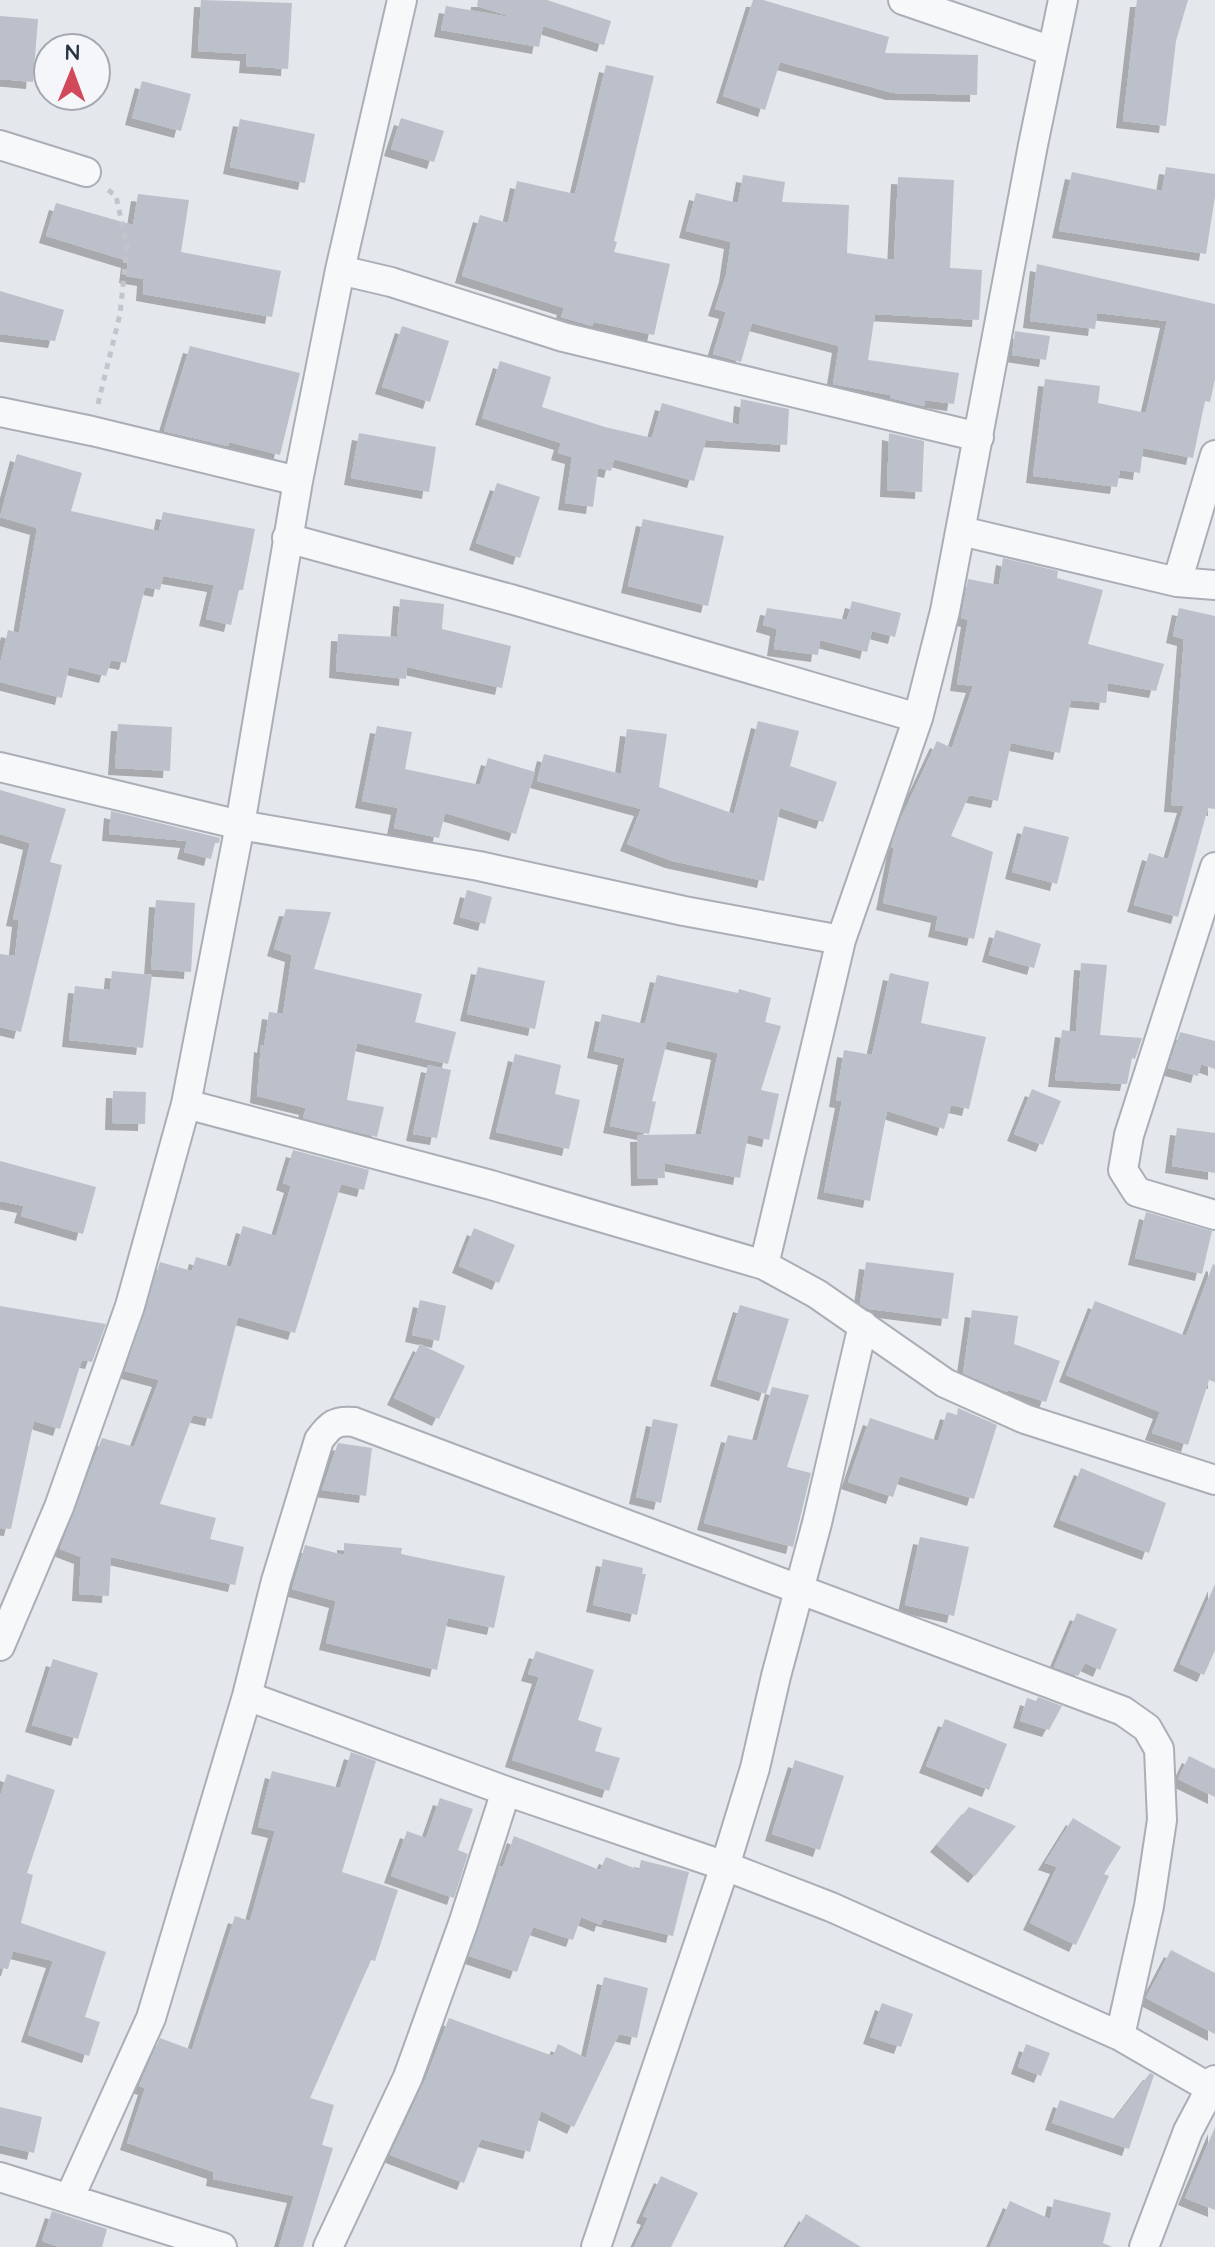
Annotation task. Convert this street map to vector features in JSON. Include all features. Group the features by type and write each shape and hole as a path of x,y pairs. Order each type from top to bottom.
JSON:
{"street":[{"path":"0,1646 59,1507 130,1306 186,1104 240,825 298,481 340,270 402,0"},
{"path":"903,0 1052,51"},
{"path":"764,1265 841,940 918,718 945,611 1063,0"},
{"path":"0,145 86,172"},
{"path":"340,270 391,282 563,337 979,437"},
{"path":"0,412 298,481"},
{"path":"1177,582 1215,455"},
{"path":"961,531 1177,582 1215,585"},
{"path":"287,538 514,600 918,718"},
{"path":"0,767 240,825 479,866 684,911 841,940"},
{"path":"1215,867 1129,1135 1123,1170 1137,1192 1215,1215"},
{"path":"186,1104 478,1182 764,1265 817,1294 945,1383 1025,1419 1215,1480"},
{"path":"596,2247 725,1866 755,1768 863,1325"},
{"path":"69,2199 151,2018 319,1440 329,1426 338,1421 354,1422 1123,1711 1147,1728 1159,1749 1162,1820 1149,1906 1120,2036"},
{"path":"247,1696 506,1791 725,1866 831,1907 1120,2036 1213,2087 1188,2131 1144,2247"},
{"path":"328,2247 408,2077 463,1924 506,1791"},
{"path":"0,2177 222,2247"}],"path":[{"path":"86,172 116,196 127,247 120,314 92,431"}],"building":[{"path":"201,0 292,3 288,69 246,66 247,54 198,51"},
{"path":"478,0 547,0 611,21 604,45 543,26 539,47 441,30 446,6 515,18 477,6"},
{"path":"753,0 763,0 889,37 885,53 978,55 977,95 893,93 780,62 765,110 723,96"},
{"path":"1137,0 1188,0 1176,41 1166,126 1123,121"},
{"path":"0,16 38,19 37,32 32,32 32,82 0,79"},
{"path":"606,65 654,76 614,241 617,242 614,252 670,264 654,335 594,322 592,326 561,317 564,308 462,276 480,215 508,223 517,181 575,194"},
{"path":"142,81 191,94 181,131 132,118"},
{"path":"401,118 444,131 434,162 391,149"},
{"path":"240,119 315,134 305,183 230,167"},
{"path":"1166,167 1215,174 1215,196 1206,254 1059,231 1072,172 1162,191"},
{"path":"743,175 785,182 782,202 849,205 847,253 894,260 898,177 954,180 950,268 982,270 979,320 875,314 868,360 959,373 954,404 925,400 924,406 890,398 890,395 833,384 839,346 752,323 741,362 713,354 726,312 715,309 726,275 731,242 686,231 696,193 738,203"},
{"path":"138,194 189,200 181,252 281,271 272,317 143,294 144,279 126,276 128,261 46,236 56,203 133,225"},
{"path":"1037,264 1215,304 1215,379 1210,402 1205,401 1193,458 1143,448 1140,473 1120,470 1117,487 1033,476 1045,379 1100,386 1098,403 1146,413 1167,321 1097,313 1095,329 1030,321"},
{"path":"0,291 64,310 55,341 0,334"},
{"path":"402,326 449,341 430,402 382,387"},
{"path":"1015,331 1050,336 1046,360 1012,355"},
{"path":"190,346 300,373 280,455 164,431"},
{"path":"500,361 551,377 542,407 652,438 662,403 739,425 741,399 789,409 787,445 706,440 694,481 614,459 611,471 598,468 593,507 565,503 572,457 558,453 561,443 482,418"},
{"path":"359,433 436,447 429,492 351,478"},
{"path":"889,433 924,441 922,492 887,490"},
{"path":"17,454 82,473 71,511 159,531 163,512 255,529 243,590 239,590 231,625 206,619 214,585 163,576 160,590 145,587 126,663 111,660 106,676 69,667 62,698 0,682 0,664 8,630 19,633 37,528 0,517"},
{"path":"497,483 540,497 520,558 476,543"},
{"path":"643,519 724,536 708,606 628,586"},
{"path":"1003,558 1058,571 1057,578 1103,590 1088,644 1164,664 1156,691 1108,683 1106,703 1071,700 1060,753 1011,743 998,801 969,795 951,836 993,852 974,939 935,930 938,916 883,903 894,848 891,847 900,820 937,741 952,748 973,686 957,684 968,620 961,618 968,579 999,585"},
{"path":"400,599 444,604 442,629 511,646 502,688 407,667 406,679 336,671 338,634 397,637"},
{"path":"852,601 901,613 895,637 872,631 867,652 820,640 818,655 774,649 777,629 763,625 767,608 847,620"},
{"path":"1179,608 1215,616 1215,809 1208,808 1178,917 1134,905 1149,853 1168,859 1184,806 1171,805 1184,639 1173,636"},
{"path":"758,721 799,731 790,766 837,782 823,822 780,808 764,881 672,861 627,844 641,809 537,781 544,754 621,774 627,729 667,734 659,787 734,814"},
{"path":"118,724 172,727 170,771 115,768"},
{"path":"377,726 412,732 405,769 480,785 488,758 535,772 516,834 445,813 439,838 394,828 398,808 362,801"},
{"path":"0,790 66,809 50,862 62,865 21,1032 0,1027 0,954 15,956 19,920 13,919 30,843 0,834"},
{"path":"111,811 220,838 219,843 215,843 211,859 184,852 187,841 109,834"},
{"path":"1024,826 1069,837 1057,884 1012,872"},
{"path":"467,890 492,897 485,924 460,917"},
{"path":"156,900 195,903 191,972 151,969"},
{"path":"286,909 331,912 314,969 422,994 415,1022 456,1032 448,1064 357,1043 347,1100 384,1107 377,1137 303,1118 306,1108 257,1096 261,1045 264,1046 269,1012 283,1014 292,955 274,949"},
{"path":"996,930 1041,944 1034,968 989,955"},
{"path":"1081,963 1107,965 1100,1035 1142,1038 1135,1059 1132,1058 1127,1084 1055,1080 1062,1030 1076,1032"},
{"path":"478,967 545,981 535,1029 467,1014"},
{"path":"112,971 152,975 143,1048 69,1040 75,986 110,990"},
{"path":"890,973 929,982 921,1023 986,1037 969,1109 951,1105 944,1129 887,1111 870,1201 824,1192 842,1101 836,1100 844,1050 872,1055"},
{"path":"657,975 738,993 739,989 771,998 765,1022 781,1026 761,1090 779,1094 769,1140 748,1135 740,1178 664,1163 665,1178 638,1179 637,1135 701,1134 718,1053 667,1041 652,1101 656,1102 649,1134 610,1126 625,1058 594,1051 602,1014 645,1024"},
{"path":"1180,1032 1215,1041 1215,1069 1201,1064 1198,1076 1168,1068"},
{"path":"515,1054 561,1065 555,1094 580,1100 569,1149 496,1132"},
{"path":"428,1065 451,1070 437,1138 413,1134"},
{"path":"1032,1089 1061,1101 1043,1145 1014,1134"},
{"path":"113,1091 146,1092 145,1124 112,1123"},
{"path":"1177,1128 1215,1133 1215,1173 1172,1166"},
{"path":"293,1150 369,1170 364,1190 341,1184 295,1333 238,1317 212,1419 193,1415 160,1504 216,1518 210,1539 244,1547 235,1585 111,1557 109,1596 79,1594 81,1557 60,1549 102,1438 134,1447 159,1380 125,1371 160,1262 192,1271 196,1257 231,1267 243,1226 276,1236 291,1186 283,1183"},
{"path":"0,1161 96,1187 83,1234 21,1216 24,1206 0,1201"},
{"path":"1146,1212 1212,1231 1202,1274 1135,1258"},
{"path":"474,1228 515,1245 499,1283 459,1266"},
{"path":"866,1262 954,1273 948,1319 869,1309 860,1304"},
{"path":"1213,1264 1215,1382 1209,1380 1188,1445 1152,1433 1160,1412 1066,1375 1095,1301 1186,1336"},
{"path":"420,1300 446,1306 439,1341 412,1335"},
{"path":"740,1305 789,1319 766,1394 717,1379"},
{"path":"0,1306 106,1324 92,1362 82,1360 60,1429 34,1421 11,1529 0,1528"},
{"path":"972,1310 1018,1316 1014,1344 1060,1361 1046,1402 1007,1392 963,1373"},
{"path":"420,1344 465,1366 439,1419 394,1398"},
{"path":"772,1387 809,1395 787,1467 811,1473 793,1547 704,1523 728,1435 757,1441"},
{"path":"958,1408 997,1425 974,1499 900,1476 893,1497 848,1482 870,1418 938,1441 947,1412 957,1415"},
{"path":"653,1419 678,1424 661,1503 636,1497"},
{"path":"338,1443 372,1448 366,1496 322,1490"},
{"path":"1081,1468 1166,1503 1149,1553 1060,1520"},
{"path":"920,1537 969,1547 954,1616 905,1605"},
{"path":"344,1543 402,1548 401,1554 505,1576 494,1628 448,1618 437,1670 326,1643 336,1601 292,1589 305,1545 344,1555"},
{"path":"603,1559 643,1568 642,1574 646,1574 637,1615 593,1605"},
{"path":"1215,1584 1215,1650 1204,1675 1180,1664"},
{"path":"1077,1613 1117,1629 1100,1670 1085,1663 1078,1676 1054,1667"},
{"path":"536,1651 594,1670 578,1720 602,1728 595,1751 620,1758 609,1791 512,1760 539,1677 528,1674"},
{"path":"53,1659 98,1673 78,1739 32,1725"},
{"path":"1038,1697 1062,1706 1049,1730 1020,1721 1027,1698 1036,1701"},
{"path":"945,1719 1007,1744 989,1790 926,1766"},
{"path":"351,1752 376,1761 342,1872 398,1890 375,1961 371,1960 310,2098 334,2105 322,2145 333,2148 303,2247 279,2247 294,2196 213,2179 214,2172 127,2143 145,2088 139,2086 160,2038 192,2050 235,1916 250,1921 275,1831 258,1827 272,1771 340,1788"},
{"path":"1189,1756 1215,1769 1215,1797 1178,1779"},
{"path":"795,1760 844,1776 820,1850 772,1834"},
{"path":"7,1774 55,1790 27,1873 33,1875 21,1923 106,1952 85,2017 100,2022 89,2056 28,2035 53,1961 13,1951 8,1969 0,1968 0,1796"},
{"path":"440,1798 473,1809 458,1850 468,1854 454,1898 391,1876 407,1831 426,1838"},
{"path":"969,1807 1016,1826 975,1876 937,1845"},
{"path":"1073,1818 1121,1847 1104,1874 1109,1876 1076,1945 1030,1923 1057,1867 1045,1863"},
{"path":"514,1836 600,1870 606,1857 639,1870 641,1860 689,1872 673,1936 603,1919 601,1925 581,1917 573,1940 533,1927 517,1972 469,1956 500,1866 503,1867"},
{"path":"1171,1950 1215,1973 1215,2034 1146,1998"},
{"path":"604,1977 648,1988 637,2038 619,2034 574,2127 541,2111 530,2152 481,2139 464,2183 390,2155 426,2078 449,2018 553,2056 558,2044 586,2058"},
{"path":"882,2003 913,2014 901,2047 870,2037"},
{"path":"1026,2044 1050,2053 1041,2076 1018,2067"},
{"path":"1150,2073 1154,2075 1129,2149 1052,2123 1060,2100 1115,2119"},
{"path":"0,2107 42,2117 34,2153 0,2145"},
{"path":"1215,2127 1215,2210 1185,2198"},
{"path":"661,2176 698,2193 671,2247 634,2247 648,2218 643,2216"},
{"path":"1054,2199 1111,2213 1103,2243 1112,2247 990,2247 1010,2201 1050,2219"},
{"path":"52,2211 107,2229 102,2247 59,2247 42,2241"},
{"path":"806,2214 861,2247 786,2247"}]}
